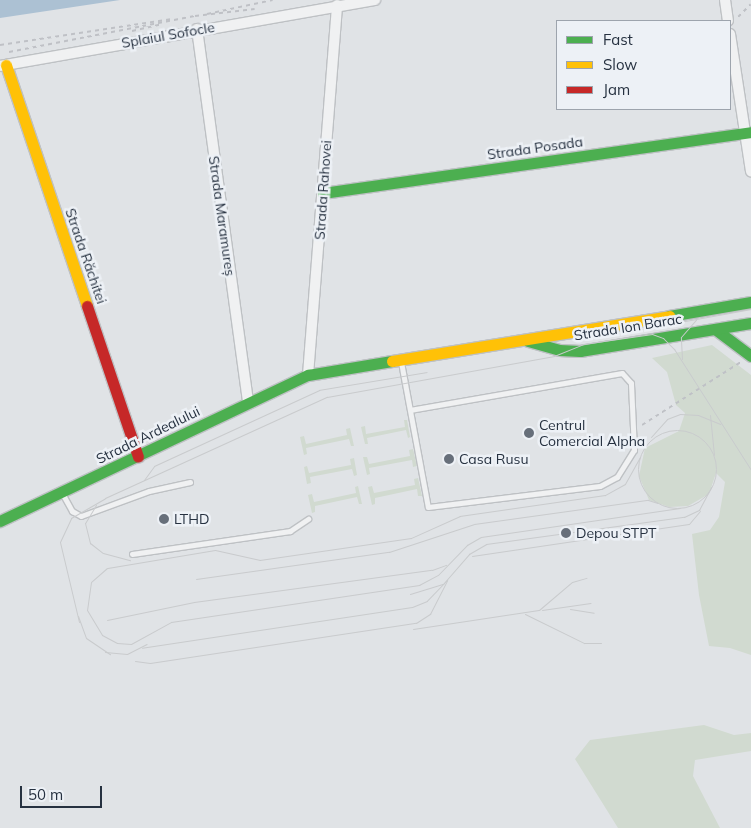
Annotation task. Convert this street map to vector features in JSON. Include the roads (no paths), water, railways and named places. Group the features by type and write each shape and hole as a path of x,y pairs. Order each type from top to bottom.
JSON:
{"street":[{"name":"Splaiul Sofocle","path":"4,61 375,0"},
{"path":"725,0 732,20"},
{"name":"Strada Rahovei","path":"308,375 324,193 337,5"},
{"name":"Strada Maramureș","path":"197,29 248,403"},
{"path":"731,40 748,133 751,171"},
{"name":"Strada Răchitei","path":"4,61 138,457"},
{"name":"Strada Posada","path":"324,193 748,133"},
{"name":"Strada Ion Barac","path":"308,375 751,302"},
{"name":"Strada Ion Barac","path":"510,342 531,341 556,350 580,351 751,323"},
{"path":"715,329 748,358"},
{"name":"Strada Ardealului","path":"0,521 308,375"}],"lane":[{"path":"400,359 428,507 600,486 617,476 632,454 631,383 628,376 622,373 411,410"},
{"path":"62,492 72,512 81,516 149,491 190,482"},
{"path":"132,554 290,531 308,519"}],"water":[{"path":"0,0 120,0 0,18"}],"tram line":[{"path":"641,329 751,309"},
{"path":"682,359 681,337 696,320"},
{"path":"79,622 60,542 71,518 105,498 327,397 554,356 583,344 652,334 663,338 674,349 751,470"},
{"path":"144,480 154,466 319,390 426,372"},
{"path":"651,437 667,419 680,414 698,415 720,424"},
{"path":"710,415 714,455"},
{"path":"677,430 692,433 709,447 713,454 716,469 713,484 699,501 692,505 677,508 662,505 645,491 641,484 638,469 641,454 655,437 662,433 677,430"},
{"path":"640,457 625,484 605,495 460,516 411,538 260,560 215,550 107,568 91,582 87,610 102,635 117,643 131,644 171,622 419,585 438,575 467,545 481,537 680,508"},
{"path":"410,594 443,584 469,554 486,544 684,517 699,510 711,487"},
{"path":"196,579 389,552 474,524 648,500 658,503"},
{"path":"96,505 85,523 90,543 103,553 130,560"},
{"path":"472,556 689,524 700,511"},
{"path":"107,620 194,602 432,570 446,565"},
{"path":"413,629 539,610 572,582 586,578"},
{"path":"135,661 150,663 416,623 430,614 447,580 427,601 412,607 142,648"},
{"path":"542,610 591,603"},
{"path":"570,609 594,613"},
{"path":"525,614 584,643 601,643"},
{"path":"78,616 86,638 110,654"},
{"path":"105,652 127,654 147,644"}],"place":[{"name":"Centrul Comercial Alpha","path":"529,433"},
{"name":"Casa Rusu","path":"449,459"},
{"name":"LTHD","path":"164,519"},
{"name":"Depou STPT","path":"566,533"}]}
